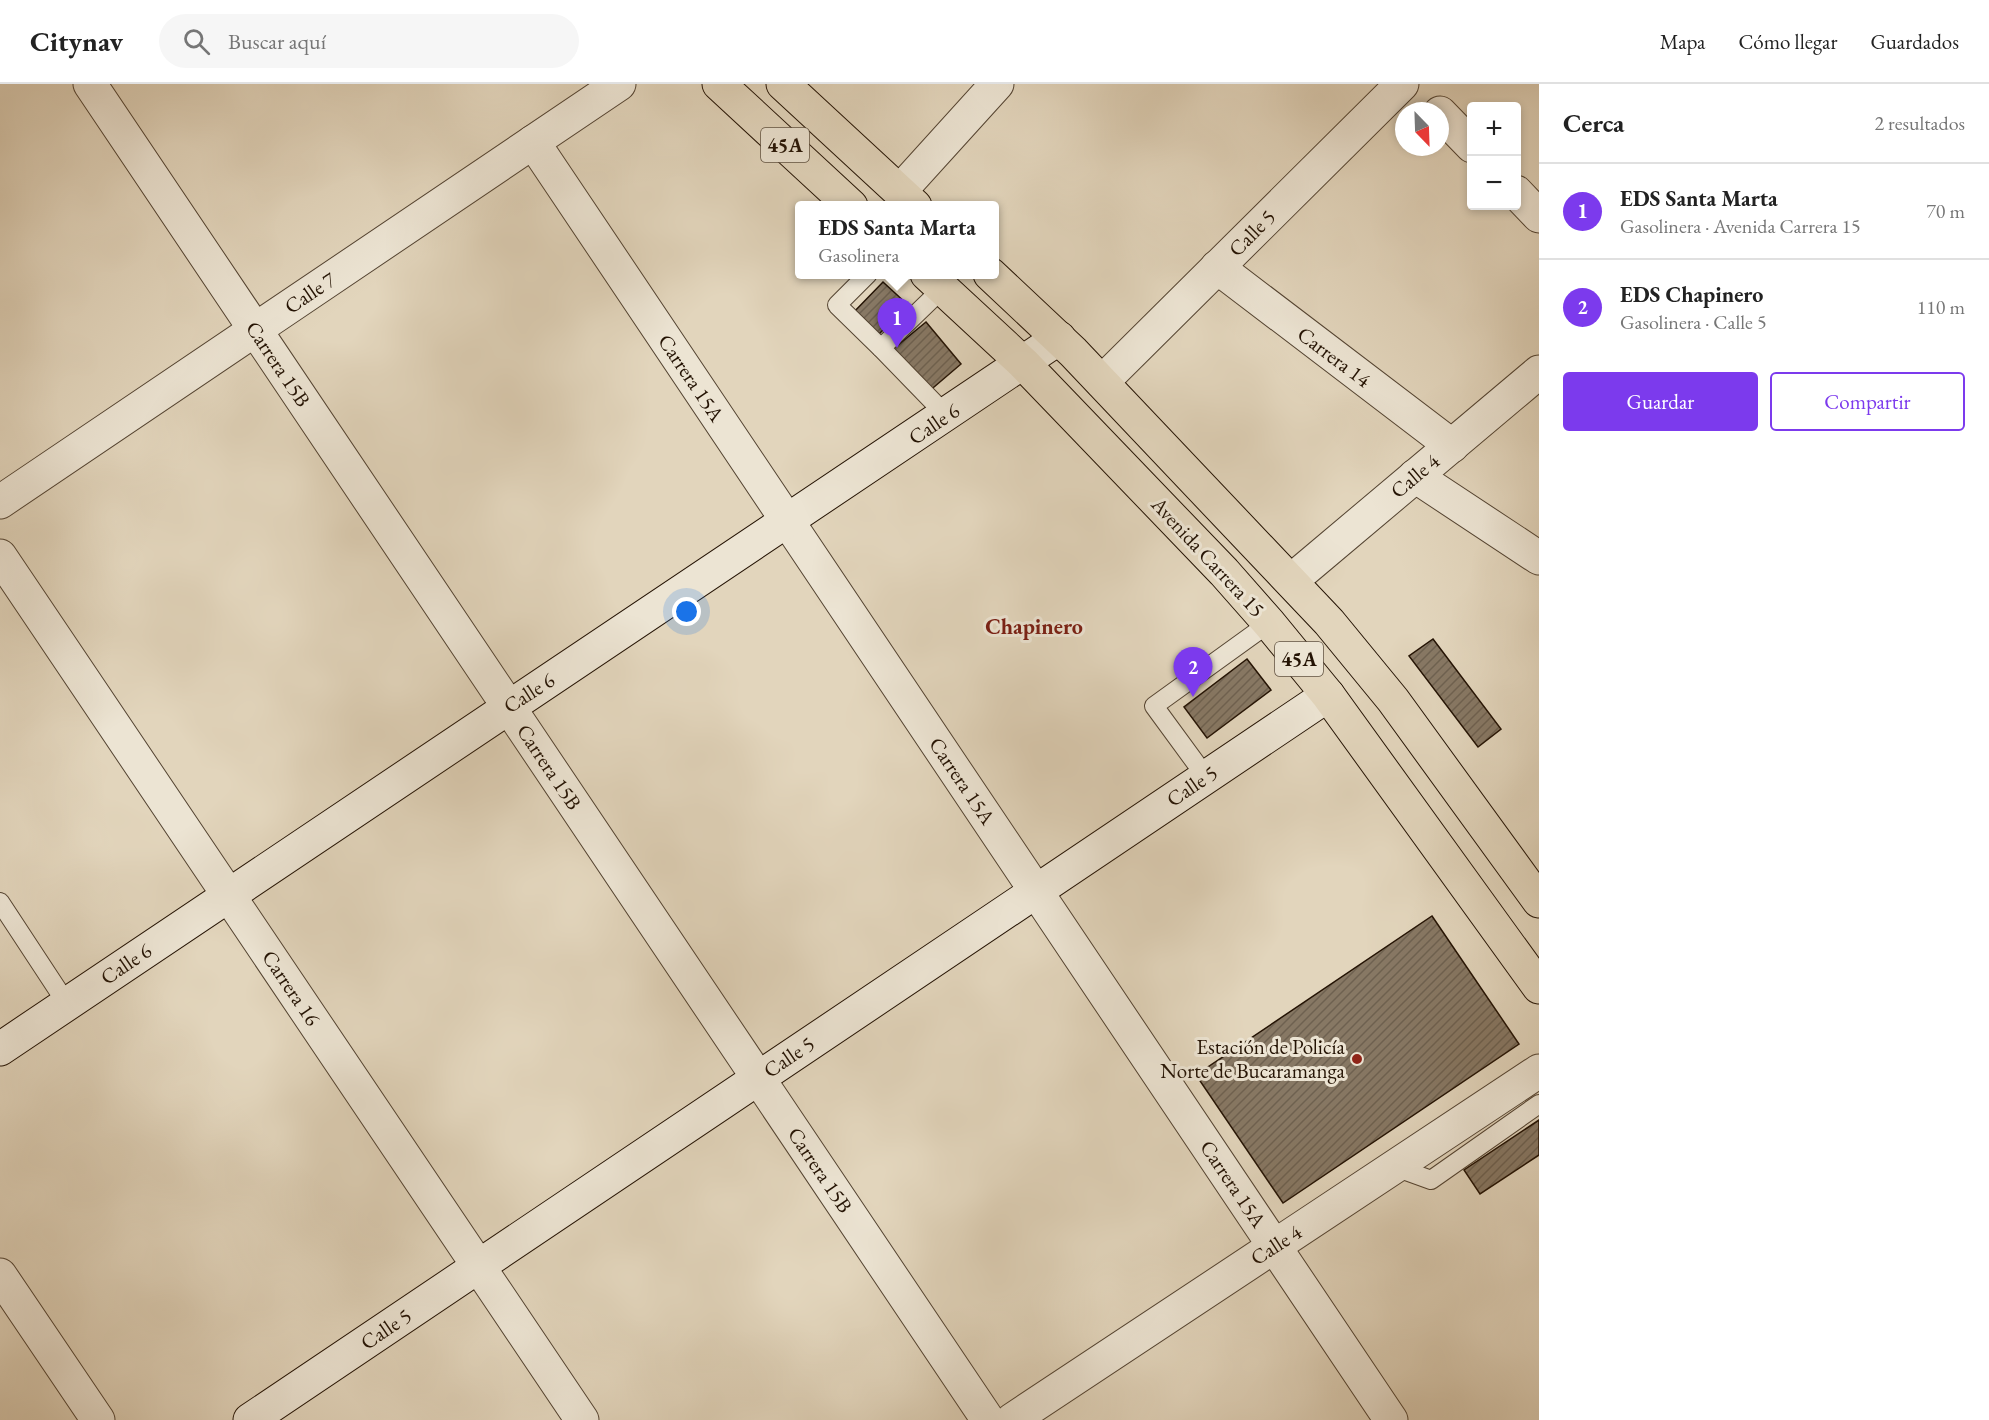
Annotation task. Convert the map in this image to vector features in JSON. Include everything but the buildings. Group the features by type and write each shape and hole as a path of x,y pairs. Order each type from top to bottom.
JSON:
{"main road":[{"name":"45A","path":"719,84 846,201"},
{"name":"45A","path":"783,84 907,198"},
{"name":"Avenida Carrera 15","path":"995,279 1059,338 1292,580 1393,700 1539,901"},
{"name":"Avenida Carrera 15","path":"934,282 1023,363 1224,572 1269,623 1328,695 1539,987"}],"street":[{"name":"Carrera 15B","path":"90,84 988,1420"},
{"name":"Calle 7","path":"0,502 619,84"},
{"path":"907,198 997,84"},
{"name":"Calle 5","path":"1102,382 1402,84"},
{"path":"1412,84 1429,102"},
{"path":"1449,122 1467,141"},
{"name":"Carrera 15A","path":"533,142 1391,1420"},
{"path":"1521,197 1539,216"},
{"name":"Carrera 14","path":"1217,267 1452,446"},
{"name":"Calle 6","path":"0,1049 508,706 788,523 1059,338"},
{"name":"Calle 4","path":"1292,580 1539,372"},
{"path":"1415,476 1539,558"},
{"name":"Carrera 16","path":"0,556 582,1420"},
{"name":"Calle 5","path":"250,1420 1328,695"},
{"name":"Calle 4","path":"1012,1420 1539,1071"},
{"path":"0,1275 98,1420"}],"lane":[{"path":"862,279 837,305 946,415"},
{"path":"881,348 934,282"},
{"path":"1206,777 1154,706 1269,623"},
{"path":"0,902 67,1004"},
{"path":"1489,1104 1519,1118"},
{"path":"1395,1167 1431,1180 1539,1104"}],"place":[{"name":"EDS Santa Marta","path":"897,348"},
{"name":"EDS Chapinero","path":"1193,697"},
{"name":"Estación de Policía Norte de Bucaramanga","path":"1357,1059"}],"district":[{"name":"Chapinero","path":"1034,626"}]}
